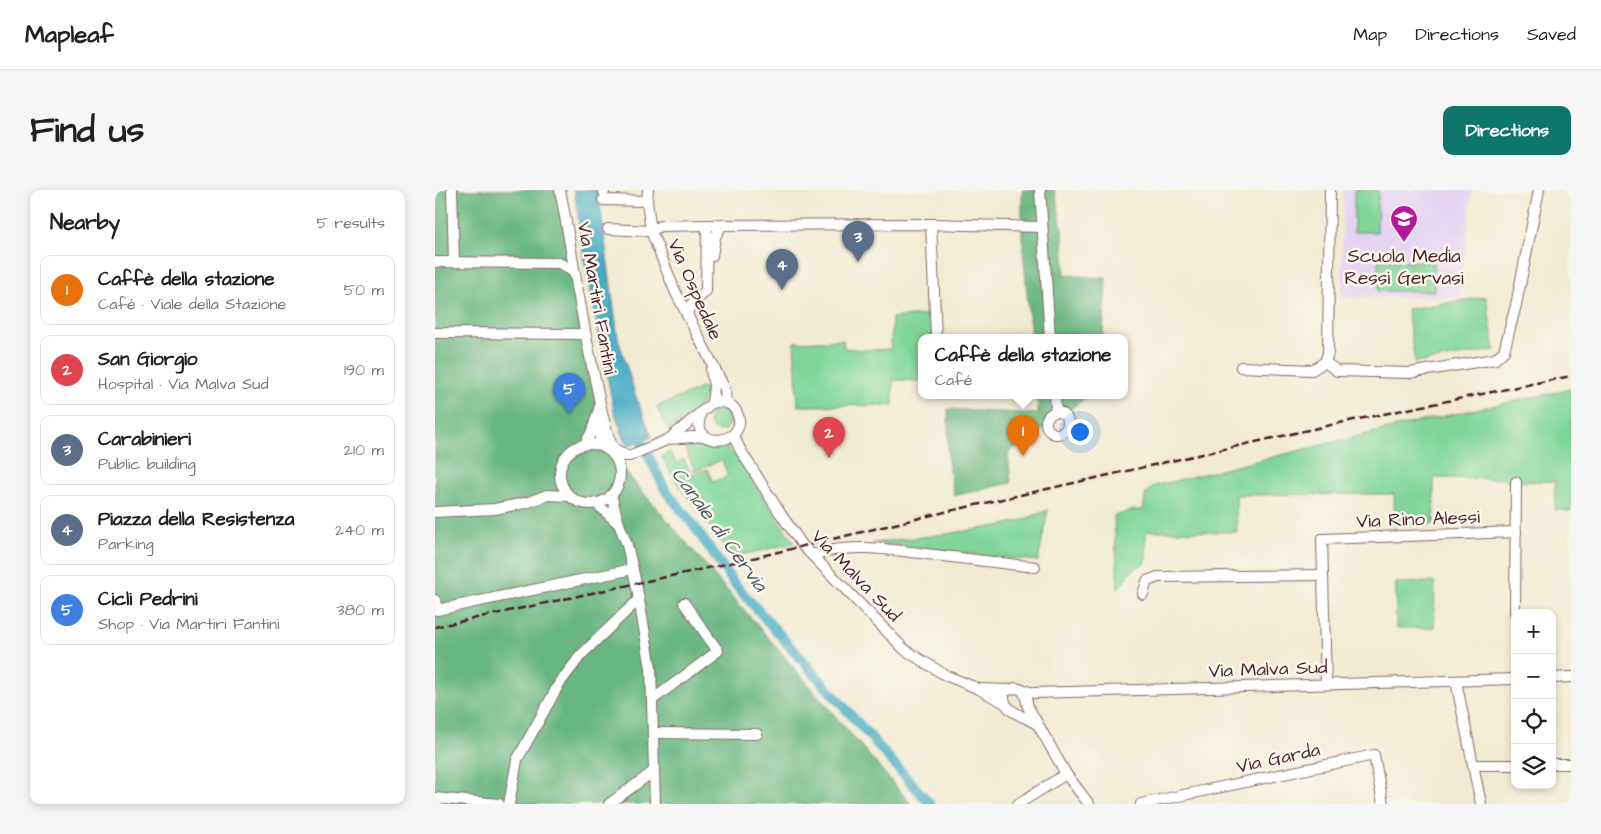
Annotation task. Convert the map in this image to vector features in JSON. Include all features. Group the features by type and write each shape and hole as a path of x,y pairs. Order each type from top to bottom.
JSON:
{"street":[{"path":"452,190 454,262"},
{"name":"Via Martiri Fantini","path":"560,190 571,245 584,334 600,408"},
{"path":"1040,190 1050,334"},
{"path":"1241,367 1312,370 1325,362 1328,353 1330,190"},
{"path":"1325,362 1337,371 1409,373 1495,360 1504,351 1516,305 1539,190"},
{"path":"603,194 647,195"},
{"name":"Via Ospedale","path":"647,195 651,231 675,291 725,389 726,403"},
{"path":"608,229 651,231 660,226 707,225 931,224 1042,227"},
{"path":"931,224 936,334"},
{"path":"687,315 690,306 706,291 707,225"},
{"path":"707,276 712,262 715,237 722,225"},
{"path":"559,263 566,256 571,245"},
{"path":"435,262 559,263 574,273"},
{"path":"675,291 685,297 697,298"},
{"path":"435,333 584,334"},
{"path":"710,361 714,386 712,403"},
{"path":"1055,399 1056,412"},
{"path":"614,456 629,456 669,439 706,406 719,402 726,403 735,410 738,416 738,425 733,435 720,441"},
{"path":"585,444 600,408"},
{"path":"600,408 600,440 605,448 614,456 619,469 617,487 605,500 596,503 587,504 569,496 560,478 560,468 563,460 569,452 585,444 595,444 605,448"},
{"path":"600,408 611,445 617,451 629,456"},
{"path":"701,412 699,426 705,436 720,441 741,452"},
{"name":"Via Malva Sud","path":"733,435 741,452 803,546 905,650 945,675 979,689 1037,724"},
{"path":"669,439 705,436"},
{"path":"619,469 629,456"},
{"path":"547,495 560,478"},
{"path":"1515,609 1516,482"},
{"path":"435,512 495,509 529,502 547,495 569,496"},
{"path":"611,495 627,545 651,668 655,804"},
{"path":"596,503 619,524"},
{"name":"Via Rino Alessi","path":"1323,575 1322,539 1515,532"},
{"path":"812,555 847,548 877,548 1035,567"},
{"path":"632,570 647,646"},
{"path":"435,600 437,610 632,570"},
{"path":"1143,594 1147,581 1158,577 1323,575 1326,684"},
{"path":"509,804 517,760 559,684 581,655 637,602"},
{"path":"653,700 718,651 684,602"},
{"path":"1556,678 1571,677"},
{"name":"Via Malva Sud","path":"1025,696 1033,693 1511,679"},
{"path":"1456,680 1481,804"},
{"path":"1025,696 1023,708 1009,707 1005,696 1009,690 1016,688 1025,696 1037,724 1066,774 1089,804"},
{"name":"Via Malva Sud","path":"979,689 1009,690"},
{"path":"654,733 757,734"},
{"name":"Via Garda","path":"1141,804 1374,755 1383,804"},
{"path":"1556,764 1571,764"},
{"path":"1474,766 1511,765"},
{"path":"609,804 654,771"},
{"path":"1018,804 1066,774"},
{"path":"435,798 499,804"}],"shaded area":[{"name":"Scuola Media Ressi Gervasi","path":"1343,190 1472,190 1460,297 1342,297"}],"green space":[{"path":"435,190 556,190 605,448 911,804 435,804"},
{"path":"1022,190 1055,190 1063,236 1065,275 1106,278 1103,334 1031,334 1022,238"},
{"path":"1354,190 1378,190 1377,232 1354,232"},
{"path":"1378,261 1434,262 1434,291 1378,291"},
{"path":"1486,297 1495,350 1415,363 1407,309"},
{"path":"932,314 933,334 918,334 918,381 893,380 893,405 798,406 794,342 843,340 844,348 864,350 891,349 892,318"},
{"path":"704,387 707,388 702,403 669,431 656,407"},
{"path":"1571,389 1571,511 1555,510 1555,481 1507,482 1504,479 1434,478 1434,524 1395,525 1394,494 1236,495 1237,532 1146,531 1146,563 1132,571 1118,588 1114,516 1135,510 1143,510 1146,493 1154,486 1408,424"},
{"path":"1037,399 1084,399 1008,453 1011,483 954,496 948,460 948,409 1038,414"},
{"path":"720,409 728,412 731,420 728,428 720,431 712,428 709,420 712,412"},
{"path":"700,442 727,448 736,457 794,543 733,557 677,483 661,456 670,451 676,463 684,459 691,475 707,469 713,482 728,476 722,460 695,471 684,446"},
{"path":"1048,510 1038,561 873,543 998,526 1023,520"},
{"path":"1435,582 1434,628 1396,628 1396,583"}],"water":[{"path":"574,190 598,190 618,338 636,397 652,437 627,446 614,411 584,259"}],"waterway":[{"name":"Canale di Cervia","path":"635,429 666,491 692,523 733,582 930,804"}],"railway":[{"path":"435,627 749,559 945,512 1344,422 1571,376"}],"place":[{"name":"Scuola Media Ressi Gervasi","path":"1404,243"},
{"name":"Carabinieri","path":"858,262"},
{"name":"Piazza della Resistenza","path":"782,290"},
{"name":"Cicli Pedrini","path":"569,414"},
{"name":"Caffè della stazione","path":"1023,456"},
{"name":"San Giorgio","path":"829,458"}]}
